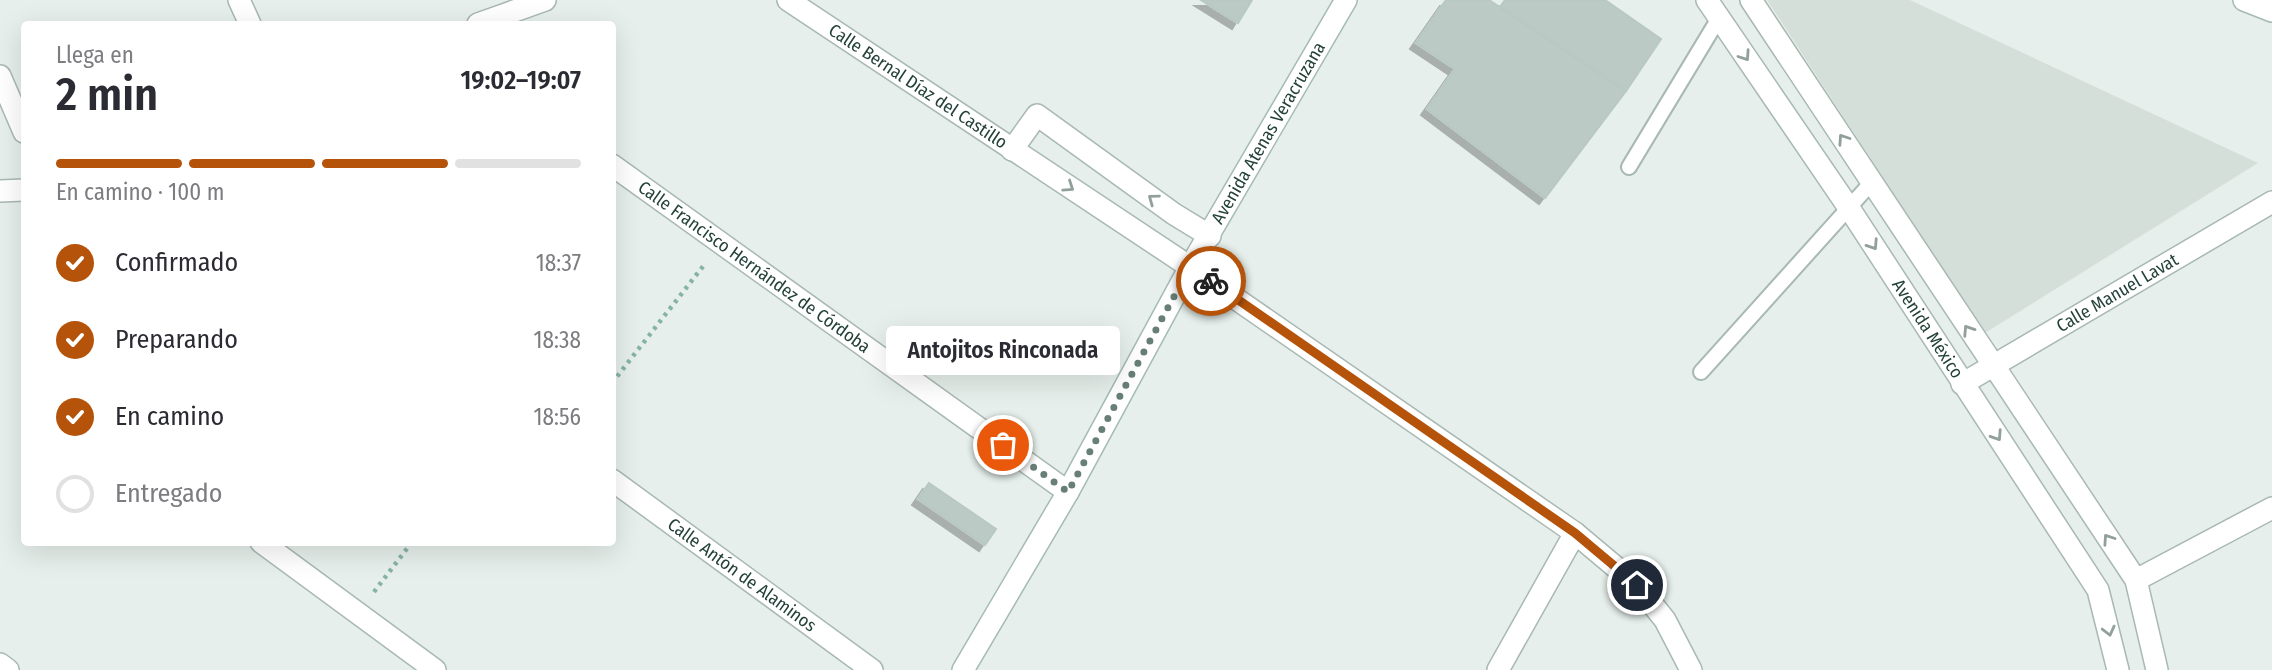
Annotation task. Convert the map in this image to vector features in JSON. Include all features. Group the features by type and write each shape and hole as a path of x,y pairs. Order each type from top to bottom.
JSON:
{"street":[{"path":"239,0 249,21"},
{"path":"488,21 523,11 545,0"},
{"name":"Calle Bernal Díaz del Castillo","path":"788,0 1190,267 1575,533 1637,585 1665,620 1691,670"},
{"name":"Avenida Atenas Veracruzana","path":"963,670 1068,492 1190,267 1346,0"},
{"name":"Avenida México","path":"1707,0 1849,208 2098,590 2118,670"},
{"name":"Avenida México","path":"1751,0 2136,580 2157,670"},
{"path":"2244,0 2272,11"},
{"path":"0,76 21,125"},
{"name":"Calle Bernal Díaz del Castillo","path":"1013,150 1037,115 1174,214 1210,236"},
{"name":"Calle Francisco Hernández de Córdoba","path":"616,168 1068,492"},
{"path":"0,191 21,190"},
{"name":"Calle Manuel Lavat","path":"1962,384 2272,202"},
{"name":"Calle Antón de Alaminos","path":"616,483 872,670"},
{"path":"2136,580 2272,508"},
{"path":"1498,670 1575,533"},
{"path":"266,546 435,670"},
{"path":"0,664 8,670"}],"lane":[{"path":"1629,167 1719,18"},
{"path":"1700,372 1872,182"}],"path":[{"path":"616,378 720,244"},
{"path":"355,612 375,592 409,546"}],"shaded area":[{"path":"1767,0 1910,0 2258,163 1985,333"}],"building":[{"path":"1201,0 1252,0 1238,23"},
{"path":"1446,0 1489,0 1626,91 1545,198 1427,109 1455,69 1416,43"},
{"path":"1505,0 1605,0 1661,39 1626,91 1500,7"},
{"path":"929,483 996,529 985,545 918,499"}],"way so far":[{"path":"1003,445 1068,492 1190,267 1211,281"}],"place":[{"name":"Antojitos Rinconada","path":"1003,445"}],"route":[{"path":"1211,281 1575,533 1637,585"}]}
